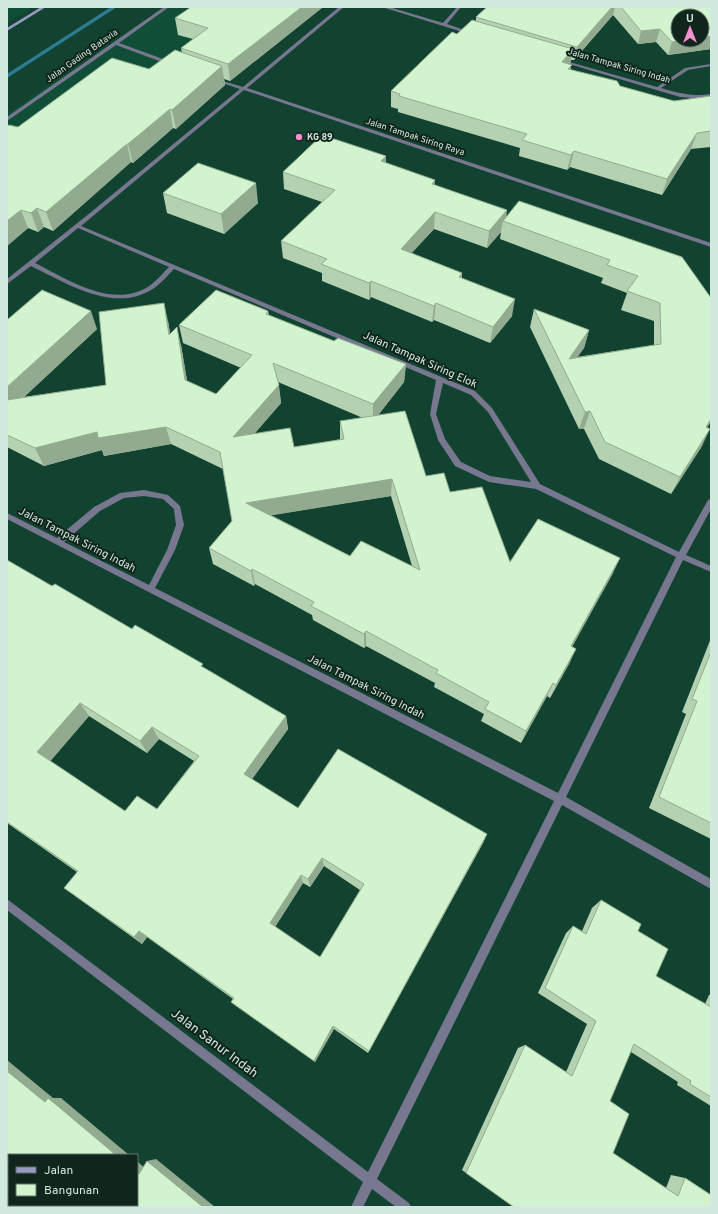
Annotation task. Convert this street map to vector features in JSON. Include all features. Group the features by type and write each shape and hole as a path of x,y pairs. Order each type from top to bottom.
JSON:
{"street":[{"path":"7,30 44,7"},
{"name":"Jalan Gading Batavia","path":"7,119 167,7"},
{"path":"7,282 78,226 242,88 342,7"},
{"path":"384,7 474,34"},
{"path":"444,25 459,7"},
{"path":"114,43 177,66"},
{"name":"Jalan Tampak Siring Indah","path":"558,59 680,95 704,97 711,96"},
{"path":"658,88 686,69 711,65"},
{"name":"Jalan Tampak Siring Raya","path":"206,76 711,245"},
{"name":"Jalan Tampak Siring Elok","path":"78,226 473,393 490,410 537,486"},
{"path":"31,263 99,295 113,296 131,295 147,290 173,267"},
{"path":"440,379 433,414 442,440 458,464 489,479 537,486 711,569"},
{"path":"58,542 98,509 123,495 144,493 165,497 177,508 180,526 171,550 151,589"},
{"path":"357,1207 681,556 711,502"},
{"name":"Jalan Tampak Siring Indah","path":"7,516 560,799 711,884"},
{"name":"Jalan Sanur Indah","path":"7,904 405,1207"}],"shaded area":[{"path":"7,7 33,7 7,23"},
{"path":"164,7 254,7 7,188 7,114"}],"building":[{"path":"191,7 302,7 228,64 181,48 208,28 175,18"},
{"path":"487,7 612,7 577,47 476,17"},
{"path":"621,7 711,7 711,36 710,8 670,8 670,40 660,29 641,31"},
{"path":"472,20 573,49 562,62 572,65 568,69 617,81 620,86 674,101 711,96 711,131 697,133 667,179 574,151 571,155 522,140 527,134 399,96 400,94 391,91 452,32 457,34"},
{"path":"175,50 222,66 172,110 170,109 46,212 37,208 31,213 21,210 7,221 7,126 18,127 112,58 149,69"},
{"path":"322,135 386,156 381,161 435,180 432,184 507,210 489,231 435,212 401,249 462,273 459,277 515,299 493,327 436,303 434,306 371,281 369,283 321,264 327,259 281,241 335,190 283,172"},
{"path":"198,163 256,183 221,214 163,193"},
{"path":"519,201 682,257 711,298 711,419 706,427 710,429 680,477 605,442 590,411 585,412 534,309 589,330 569,359 661,344 660,303 627,291 638,276 607,265 610,260 503,221"},
{"path":"42,290 91,311 7,387 7,320"},
{"path":"216,290 268,311 266,314 334,341 338,338 406,364 373,404 273,363 279,385 233,437 290,428 294,447 344,439 340,421 405,411 426,476 444,473 450,492 482,487 510,562 538,519 620,558 571,646 576,649 556,685 553,683 526,731 485,709 489,702 436,673 438,670 366,631 364,634 311,606 314,602 252,569 251,571 209,548 232,521 220,452 166,427 98,438 97,432 35,448 7,435 7,400 106,385 99,312 164,303 169,335 177,327 185,380 216,394 252,355 179,325","holes":["392,479 420,570 361,541 350,556 246,503"]},
{"path":"7,560 52,586 55,584 132,629 135,625 203,664 201,666 286,716 244,774 298,808 338,749 487,834 369,1051 333,1026 314,1061 231,1002 234,998 139,931 134,937 64,888 78,871 7,822","holes":["80,703 140,741 152,727 199,756 157,809 137,796 125,811 37,752","322,858 364,884 320,957 270,923 301,875 308,879"]},
{"path":"711,652 711,823 659,797 697,701 692,699"},
{"path":"601,900 641,924 638,931 668,949 656,976 711,1007 711,1097 690,1084 691,1081 634,1044 610,1101 629,1114 613,1153 678,1196 685,1178 711,1195 711,1207 514,1207 466,1173 525,1045 572,1076 596,1021 545,988 573,926 586,934"},
{"path":"7,1071 45,1102 48,1098 115,1154 8,1154 8,1206 138,1206 138,1173 139,1174 147,1161 203,1207 7,1207"}],"waterway":[{"path":"7,76 114,7"}],"place":[{"name":"KG 89","path":"299,137"}]}
